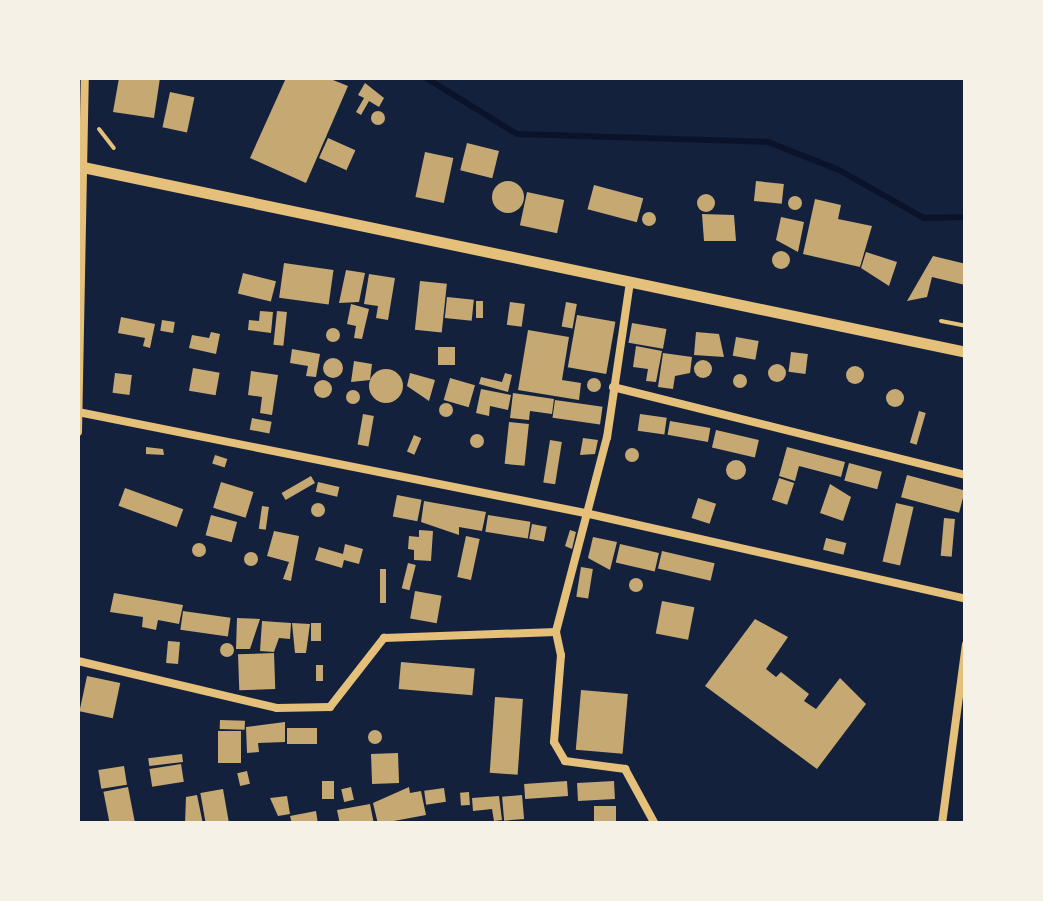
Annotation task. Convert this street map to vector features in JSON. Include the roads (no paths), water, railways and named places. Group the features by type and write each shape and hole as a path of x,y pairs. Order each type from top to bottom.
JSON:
{"main road":[{"path":"80,167 966,352"}],"street":[{"path":"78,432 80,167 85,78"},
{"path":"630,282 614,387 556,632 561,655 556,751 565,761 625,769 655,824"},
{"path":"614,387 966,475"},
{"path":"79,412 586,514 966,600"},
{"path":"78,661 276,708 330,707 384,638 556,632"},
{"path":"942,824 966,645"}],"waterway":[{"path":"426,78 517,134 768,142 839,170 924,218 966,217"}]}
